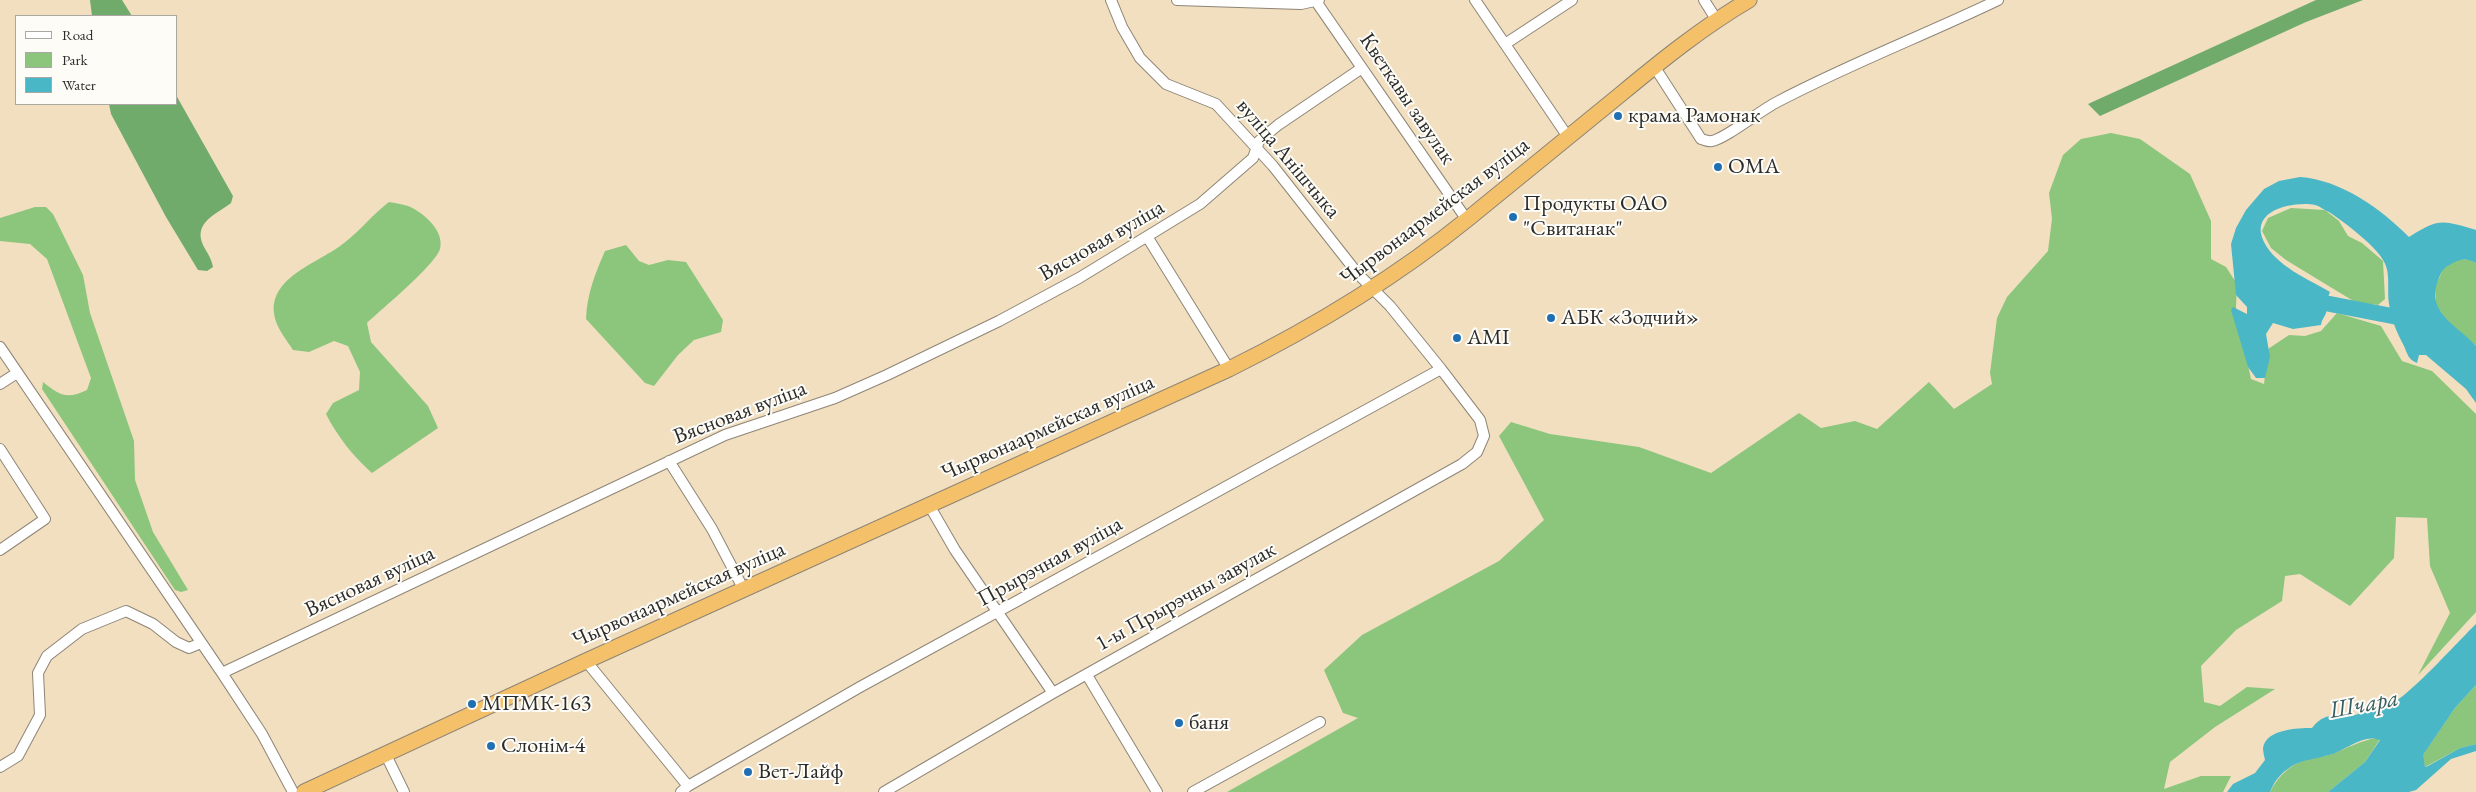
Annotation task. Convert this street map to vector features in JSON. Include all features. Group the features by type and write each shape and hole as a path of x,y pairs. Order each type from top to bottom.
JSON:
{"highway":[{"name":"Чырвонаармейская вуліца","path":"304,792 586,661 1229,369 1294,337 1372,290 1467,220 1654,66 1716,19 1749,0"}],"street":[{"name":"вуліца Анішчыка","path":"1111,0 1122,27 1140,58 1166,84 1216,104 1255,154 1372,290 1390,306 1480,420"},
{"path":"1176,0 1301,4 1317,1"},
{"path":"1475,0 1568,137"},
{"path":"1505,44 1572,0"},
{"path":"1704,0 1716,19"},
{"path":"1654,66 1701,139 1711,142 1722,137 1751,116 1777,102 1896,45 1998,0"},
{"name":"Кветкавы завулак","path":"1317,1 1467,220"},
{"name":"Вясновая вуліца","path":"222,673 725,435 835,398 999,321 1148,238 1200,204 1255,154 1259,141 1278,124 1362,68"},
{"path":"1148,238 1229,369"},
{"path":"0,347 222,673 262,734 293,792"},
{"name":"Прырэчная вуліца","path":"685,789 851,692 1441,369"},
{"path":"0,384 17,373"},
{"name":"1-ы Прырэчны завулак","path":"884,792 1053,694 1462,464 1477,452 1484,436 1480,420"},
{"path":"0,449 45,519 0,550"},
{"path":"669,461 712,529 744,590"},
{"path":"929,505 955,550 1053,694"},
{"path":"0,767 18,756 40,715 38,673 47,656 82,629 126,611 153,624 176,642 189,648 201,643"},
{"path":"586,661 685,789"},
{"path":"1087,675 1158,792"},
{"path":"1193,792 1320,722"},
{"path":"385,753 404,792"}],"green space":[{"path":"90,0 122,0 131,15 92,15"},
{"path":"2316,0 2363,0 2306,22 2100,116 2088,104"},
{"path":"178,99 233,196 231,203 208,219 201,230 203,245 213,267 207,271 198,270 166,217 111,114 109,105 178,105"},
{"path":"2111,133 2140,139 2190,174 2211,221 2211,259 2226,267 2237,284 2236,308 2251,379 2264,384 2268,349 2289,335 2305,336 2321,331 2337,313 2381,326 2402,361 2432,371 2476,414 2476,612 2418,675 2450,613 2430,566 2427,518 2396,517 2394,558 2350,606 2300,574 2285,576 2282,601 2236,630 2201,666 2204,702 2220,706 2247,687 2275,689 2215,727 2170,762 2164,789 2201,776 2231,776 2223,792 1227,792 1358,718 1343,713 1324,670 1362,635 1499,561 1544,520 1499,436 1511,422 1550,434 1639,447 1711,473 1799,413 1821,428 1855,421 1877,429 1929,382 1954,409 1992,384 1990,373 1997,318 2007,297 2048,251 2052,219 2049,193 2063,155 2081,139"},
{"path":"389,202 408,206 426,217 436,229 441,242 436,256 419,276 367,323 371,342 428,406 438,428 372,473 346,445 326,414 333,403 359,390 360,372 348,346 334,341 309,352 293,350 279,328 274,313 275,300 280,289 288,280 344,243"},
{"path":"35,207 46,207 53,214 83,275 90,313 134,441 135,480 153,532 188,590 181,592 175,590 42,389 43,382 59,393 74,395 87,390 91,378 47,259 30,244 0,241 0,218"},
{"path":"2291,208 2325,210 2339,221 2348,236 2362,243 2383,261 2385,299 2378,305 2355,302 2286,260 2271,248 2262,231 2268,218"},
{"path":"626,245 639,261 649,265 668,260 686,262 723,320 721,332 694,340 678,355 654,386 645,383 586,319 592,284 605,251"},
{"path":"2457,259 2470,260 2476,263 2476,346 2446,320 2436,305 2435,288 2443,269"},
{"path":"2476,685 2476,744 2460,748 2425,767 2422,756 2455,708"},
{"path":"2376,738 2380,739 2365,762 2328,792 2270,792 2282,774 2299,762 2332,754"}],"water":[{"path":"2300,177 2330,184 2359,197 2386,216 2409,237 2428,226 2441,223 2455,224 2476,230 2476,263 2462,260 2446,267 2440,274 2435,292 2436,302 2440,311 2476,346 2476,403 2466,389 2426,355 2419,355 2417,363 2410,358 2391,315 2388,299 2387,270 2383,259 2370,244 2352,229 2329,212 2315,205 2296,205 2276,210 2262,222 2261,231 2269,251 2276,258 2293,271 2330,292 2326,313 2321,325 2293,329 2273,323 2266,334 2270,357 2265,378 2256,378 2248,367 2231,310 2233,307 2247,314 2247,307 2236,295 2231,244 2236,228 2246,210 2264,189 2279,181"},
{"path":"2476,624 2476,685 2455,708 2423,755 2425,767 2460,748 2476,744 2476,751 2451,759 2416,790 2409,792 2328,792 2365,762 2380,740 2374,738 2354,743 2335,753 2306,760 2292,766 2279,777 2270,792 2227,792 2233,784 2255,773 2265,760 2263,748 2265,742 2270,737 2283,731 2312,728 2319,721 2327,717 2355,715 2362,712 2368,705 2384,707 2392,704 2430,671"}],"waterway":[{"path":"2304,299 2413,320"}],"place":[{"name":"крама Рамонак","path":"1618,116"},
{"name":"ОМА","path":"1718,167"},
{"name":"Продукты ОАО \"Свитанак\"","path":"1513,217"},
{"name":"АБК «Зодчий»","path":"1551,318"},
{"name":"AMI","path":"1457,338"},
{"name":"МПМК-163","path":"472,704"},
{"name":"баня","path":"1179,723"},
{"name":"Слонім-4","path":"491,746"},
{"name":"Вет-Лайф","path":"748,772"}],"water label":[{"name":"Шчара","path":"2364,705"}]}
